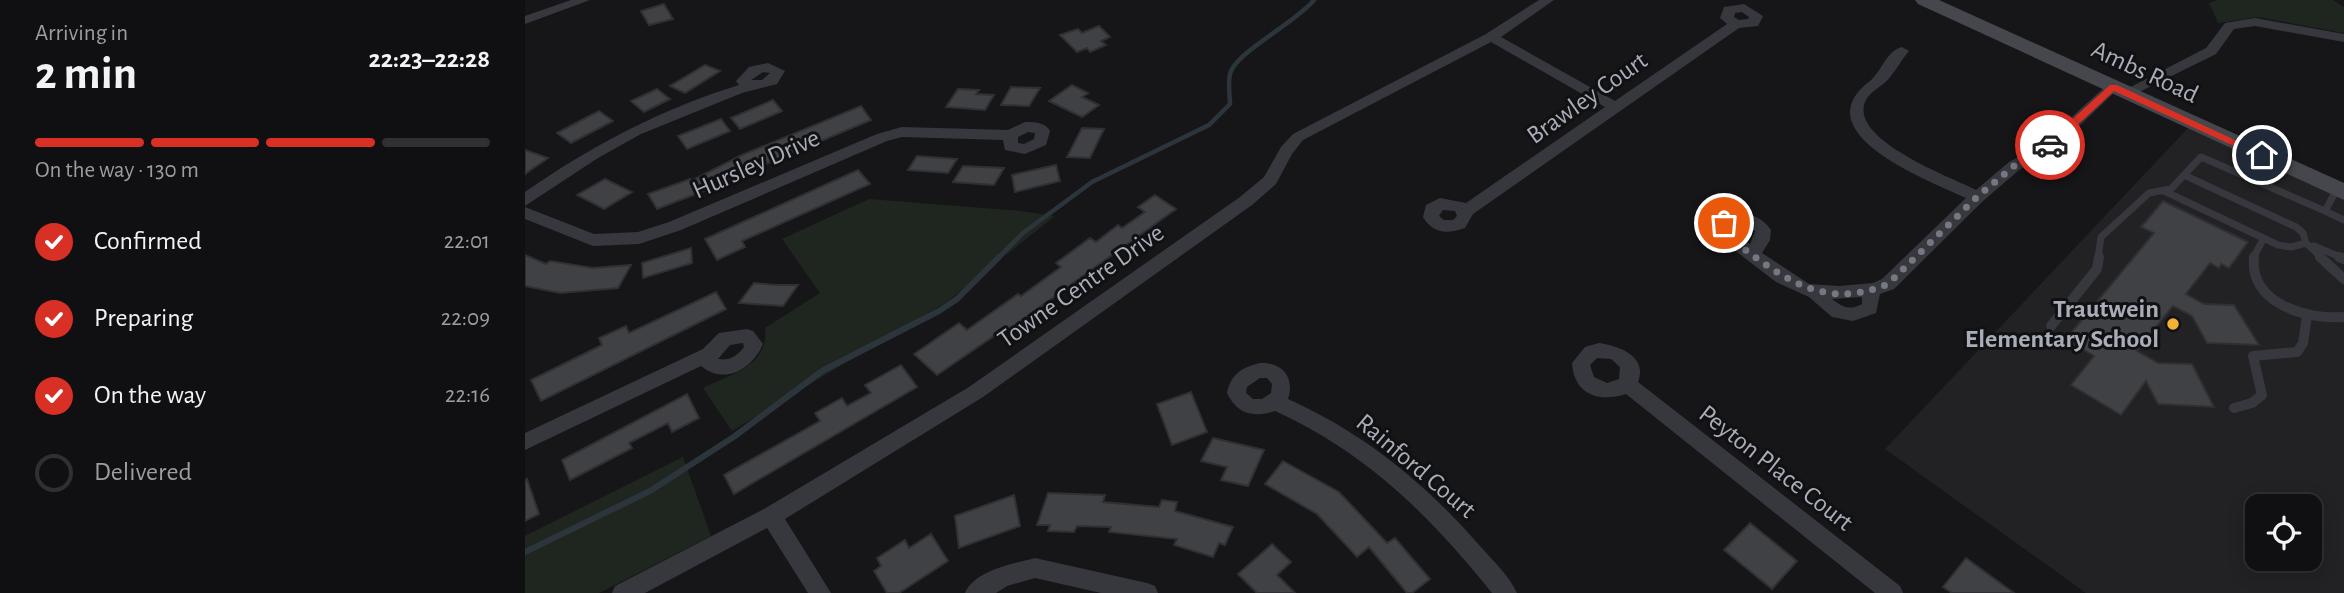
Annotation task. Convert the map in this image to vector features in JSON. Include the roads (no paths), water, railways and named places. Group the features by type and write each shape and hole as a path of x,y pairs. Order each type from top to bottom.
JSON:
{"street":[{"path":"525,20 584,0"},
{"name":"Towne Centre Drive","path":"623,593 771,516 977,392 1246,201 1270,180 1286,150 1298,137 1490,37 1548,0"},
{"name":"Ambs Road","path":"1924,0 2341,191"},
{"path":"1752,255 1782,277 1813,290 1825,305 1840,314 1860,315 1870,308 1872,290 1888,284 1977,197 2014,166 2046,149 2120,90 2210,51 2230,26 2255,22 2344,38"},
{"name":"Brawley Court","path":"1464,212 1737,24"},
{"path":"1490,37 1617,108"},
{"path":"1902,51 1892,59 1887,74 1857,103 1864,131 1887,150 1977,197"},
{"path":"525,200 581,161 635,131 747,85"},
{"name":"Hursley Drive","path":"525,213 593,240 639,238 675,226 882,137 902,132 1011,135"},
{"path":"525,442 709,354"},
{"name":"Peyton Place Court","path":"1627,384 1892,593"},
{"name":"Rainford Court","path":"1275,402 1335,431 1380,463 1459,535 1506,593"},
{"path":"771,516 820,593"},
{"path":"976,593 1002,577 1035,568 1147,593"}],"lane":[{"path":"2051,326 2097,269 2101,237 2149,192 2171,189 2201,157 2344,220"},
{"path":"2184,175 2276,217 2303,233 2306,243 2344,279"},
{"path":"2162,190 2264,239 2291,247 2306,243 2344,259"},
{"path":"2325,211 2341,191"},
{"path":"2264,239 2253,258 2253,274 2264,292 2273,300 2307,316 2328,319 2344,317"},
{"path":"2234,408 2252,403 2262,395 2253,356 2297,352 2302,343 2307,316"}],"waterway":[{"path":"525,552 650,491 735,436 822,371 939,311 957,299 1023,233 1092,182 1209,125 1230,104 1229,79 1236,63 1314,0"}],"place":[{"name":"Trautwein Elementary School","path":"2173,324"}]}
